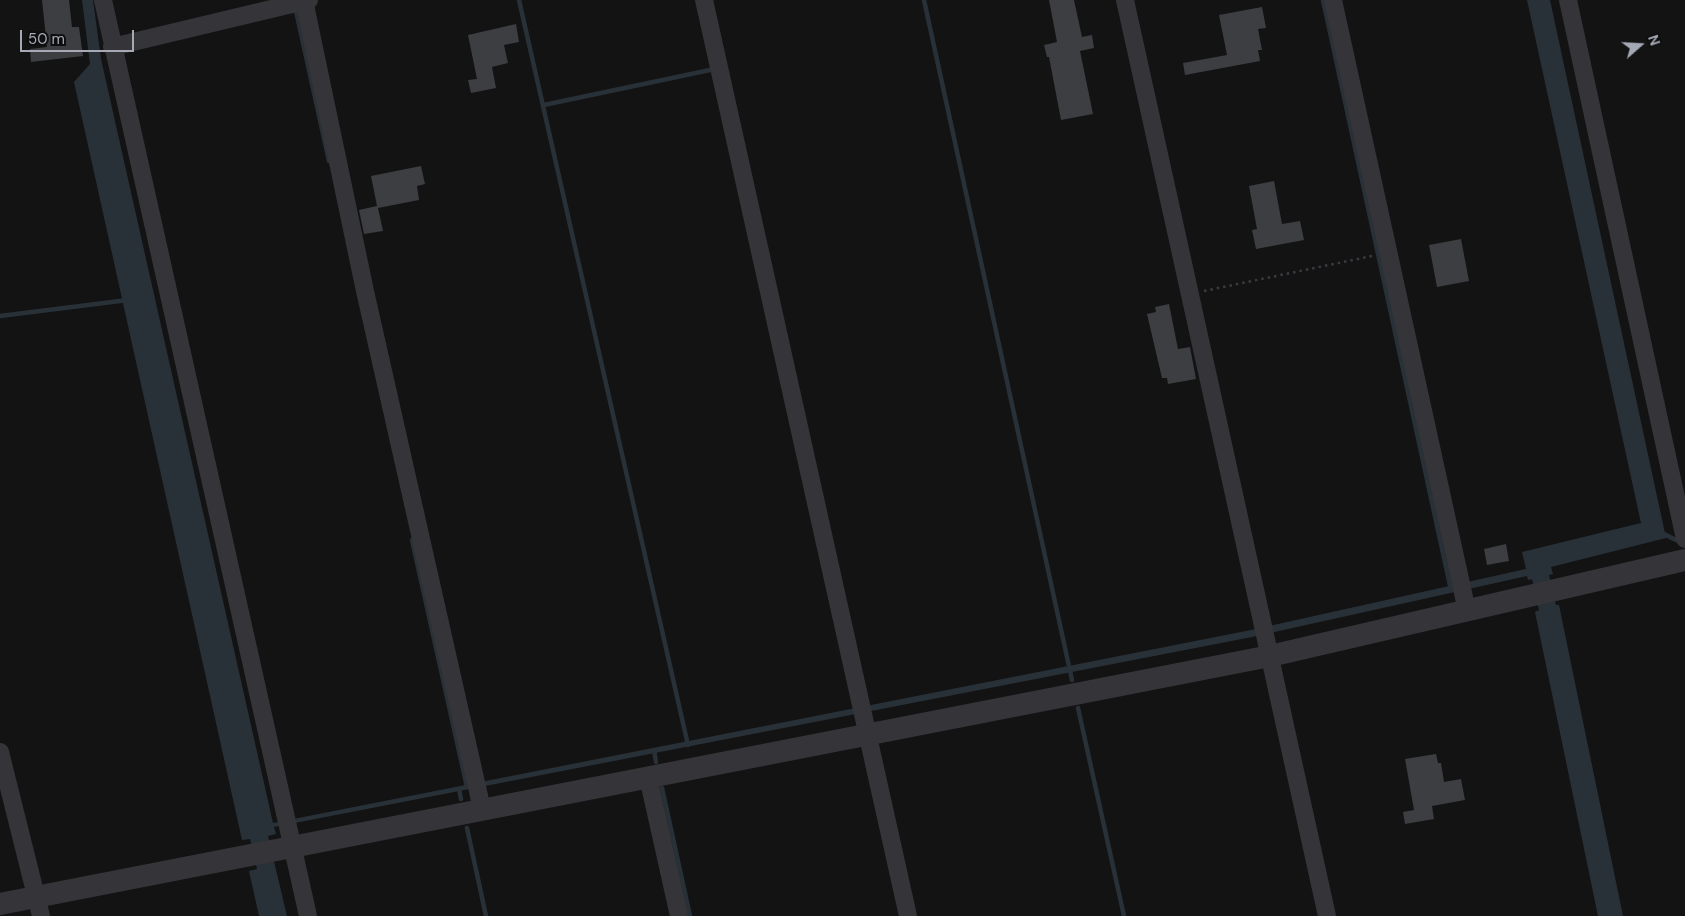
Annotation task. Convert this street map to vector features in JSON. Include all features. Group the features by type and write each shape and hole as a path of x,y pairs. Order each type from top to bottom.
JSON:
{"street":[{"path":"103,0 285,835 308,916"},
{"path":"112,47 306,0 365,292 478,793"},
{"path":"704,0 908,916"},
{"path":"1125,0 1327,916"},
{"path":"1333,0 1463,595"},
{"path":"1568,0 1685,539"},
{"path":"0,904 39,907 250,855 285,835 478,793 648,777 864,718 1266,639 1463,595 1544,593 1685,560"},
{"path":"0,752 39,907"},
{"path":"648,777 679,916"}],"path":[{"path":"1190,293 1371,257"}],"shaded area":[{"path":"82,0 93,0 101,59 273,823 1251,630 1526,569 1522,552 1641,523 1527,0 1550,0 1666,538 1551,567 1553,574 1549,575 1556,605 1559,605 1623,916 1598,916 1535,612 1539,610 1532,579 1528,580 1527,576 1252,637 274,827 276,834 268,836 287,916 259,916 249,871 257,869 250,839 242,840 74,82 90,64"}],"building":[{"path":"42,0 69,0 72,27 79,27 83,56 31,62 30,49 47,47"},
{"path":"1049,0 1074,0 1082,37 1092,35 1094,48 1080,51 1093,114 1061,120 1049,57 1047,57 1044,45 1057,42"},
{"path":"1262,7 1266,28 1258,29 1262,50 1258,50 1260,61 1185,75 1183,63 1227,55 1219,15"},
{"path":"516,24 519,42 504,45 508,63 492,67 496,88 471,93 468,80 477,79 468,35"},
{"path":"421,166 425,184 417,186 419,200 378,208 383,231 364,234 359,210 377,206 371,176"},
{"path":"1274,181 1282,224 1300,221 1304,240 1256,249 1252,230 1257,229 1249,186"},
{"path":"1461,239 1469,281 1437,287 1429,245"},
{"path":"1169,304 1178,349 1190,347 1196,379 1168,384 1167,378 1162,378 1147,314 1156,312 1155,307"},
{"path":"1506,544 1509,561 1487,565 1484,549"},
{"path":"1436,754 1438,763 1441,763 1444,782 1461,779 1465,800 1432,806 1434,819 1405,824 1403,812 1414,810 1405,759"}],"waterway":[{"path":"519,0 688,745"},
{"path":"924,0 1072,680"},
{"path":"1323,0 1451,590"},
{"path":"296,11 329,161"},
{"path":"544,105 710,70"},
{"path":"0,316 128,300"},
{"path":"1662,533 1676,540"},
{"path":"412,540 467,787"},
{"path":"1078,708 1124,916"},
{"path":"654,750 656,762"},
{"path":"662,788 690,916"},
{"path":"459,789 461,799"},
{"path":"467,828 486,916"}]}
